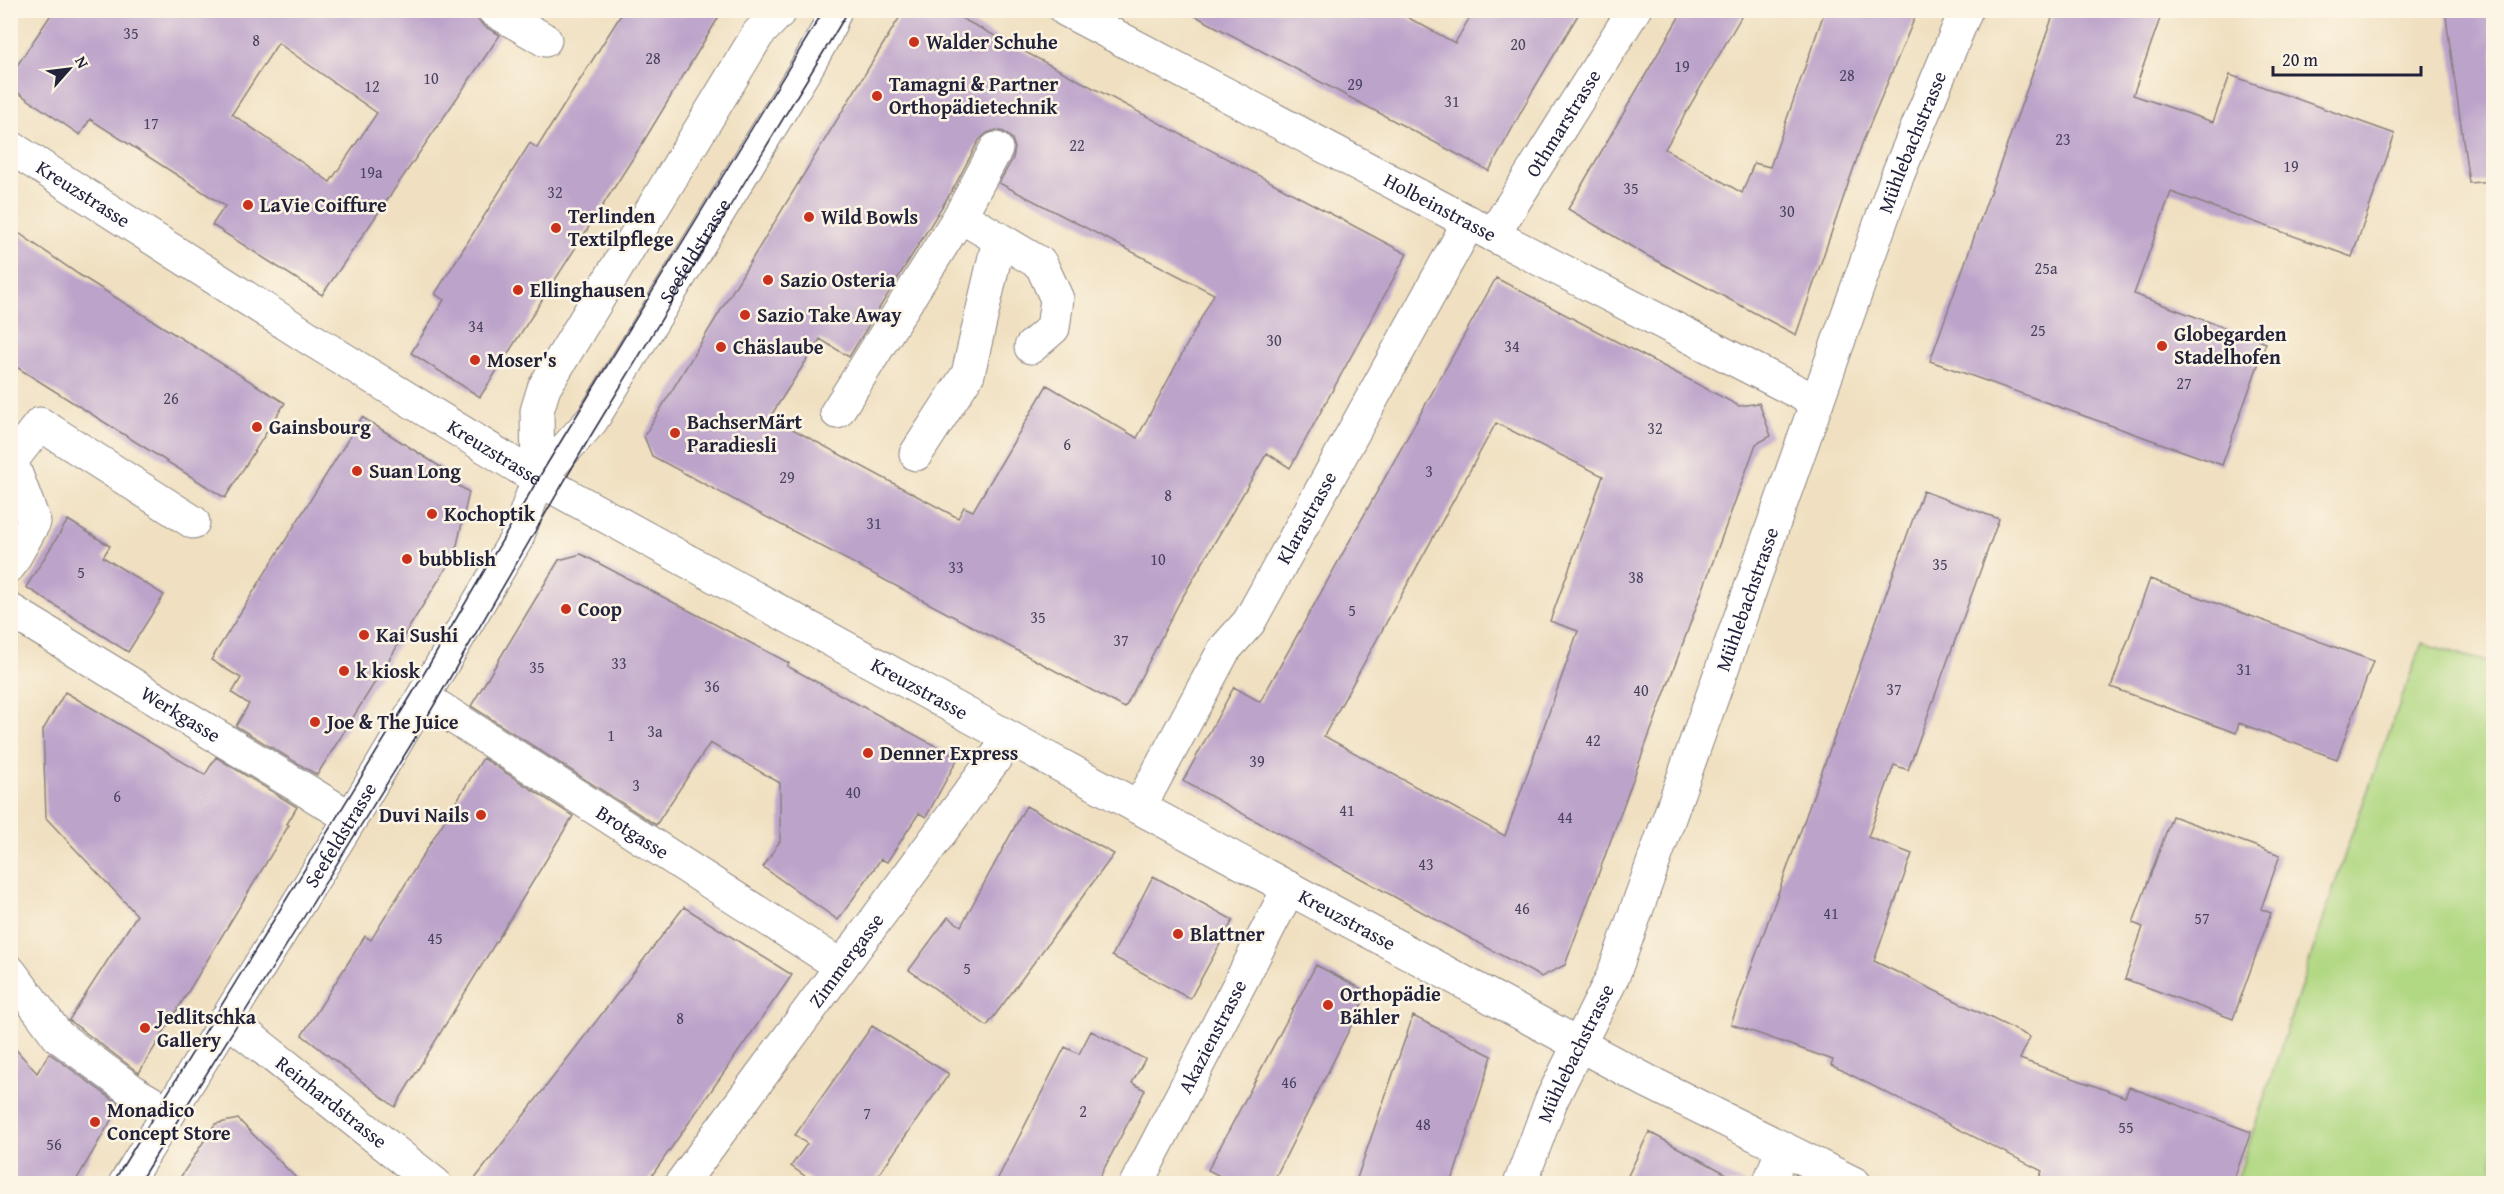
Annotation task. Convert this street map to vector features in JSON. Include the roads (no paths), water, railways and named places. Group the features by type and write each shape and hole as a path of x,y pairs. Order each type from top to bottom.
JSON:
{"street":[{"path":"494,10 545,40"},
{"name":"Seefeldstrasse","path":"125,1184 424,698 517,538 538,480 537,411 544,388 758,34 781,10"},
{"name":"Seefeldstrasse","path":"538,480 592,420 808,65 827,31 835,10"},
{"name":"Holbeinstrasse","path":"1066,10 1481,229 1817,402"},
{"name":"Othmarstrasse","path":"1481,229 1634,10"},
{"name":"Mühlebachstrasse","path":"1520,1184 1551,1101 1613,976 1896,179 1966,10"},
{"name":"Kreuzstrasse","path":"10,147 309,338 538,480 1799,1164 1855,1184"},
{"path":"837,412 960,216 996,149"},
{"path":"960,216 1041,264 1057,299 1053,328 1031,347"},
{"name":"Klarastrasse","path":"1139,808 1224,650 1249,622 1481,229"},
{"path":"916,454 968,374 999,239"},
{"path":"10,565 34,522 10,461 40,424 193,522"},
{"name":"Werkgasse","path":"10,610 351,818"},
{"name":"Brotgasse","path":"424,698 842,966"},
{"name":"Zimmergasse","path":"681,1184 1010,738"},
{"name":"Akazienstrasse","path":"1136,1184 1289,888"},
{"path":"10,972 58,1036 138,1095 169,1113"},
{"name":"Reinhardstrasse","path":"228,1020 435,1184"},
{"path":"1769,1184 1799,1164"}],"tram line":[{"path":"112,1184 412,694 544,469 824,10"},
{"path":"138,1184 412,743 590,437 849,10"}],"place":[{"name":"Walder Schuhe","path":"914,42"},
{"name":"Tamagni & Partner Orthopädietechnik","path":"877,96"},
{"name":"LaVie Coiffure","path":"248,205"},
{"name":"Wild Bowls","path":"809,217"},
{"name":"Terlinden Textilpflege","path":"556,228"},
{"name":"Sazio Osteria","path":"768,280"},
{"name":"Ellinghausen","path":"518,290"},
{"name":"Sazio Take Away","path":"745,315"},
{"name":"Globegarden Stadelhofen","path":"2162,346"},
{"name":"Chäslaube","path":"721,347"},
{"name":"Moser's","path":"475,360"},
{"name":"Gainsbourg","path":"257,427"},
{"name":"BachserMärt Paradiesli","path":"675,433"},
{"name":"Suan Long","path":"357,471"},
{"name":"Kochoptik","path":"432,514"},
{"name":"bubblish","path":"407,559"},
{"name":"Coop","path":"566,609"},
{"name":"Kai Sushi","path":"364,635"},
{"name":"k kiosk","path":"344,671"},
{"name":"Joe & The Juice","path":"315,722"},
{"name":"Denner Express","path":"868,753"},
{"name":"Duvi Nails","path":"481,815"},
{"name":"Blattner","path":"1178,934"},
{"name":"Orthopädie Bähler","path":"1328,1005"},
{"name":"Jedlitschka Gallery","path":"145,1028"},
{"name":"Monadico Concept Store","path":"95,1122"}]}
